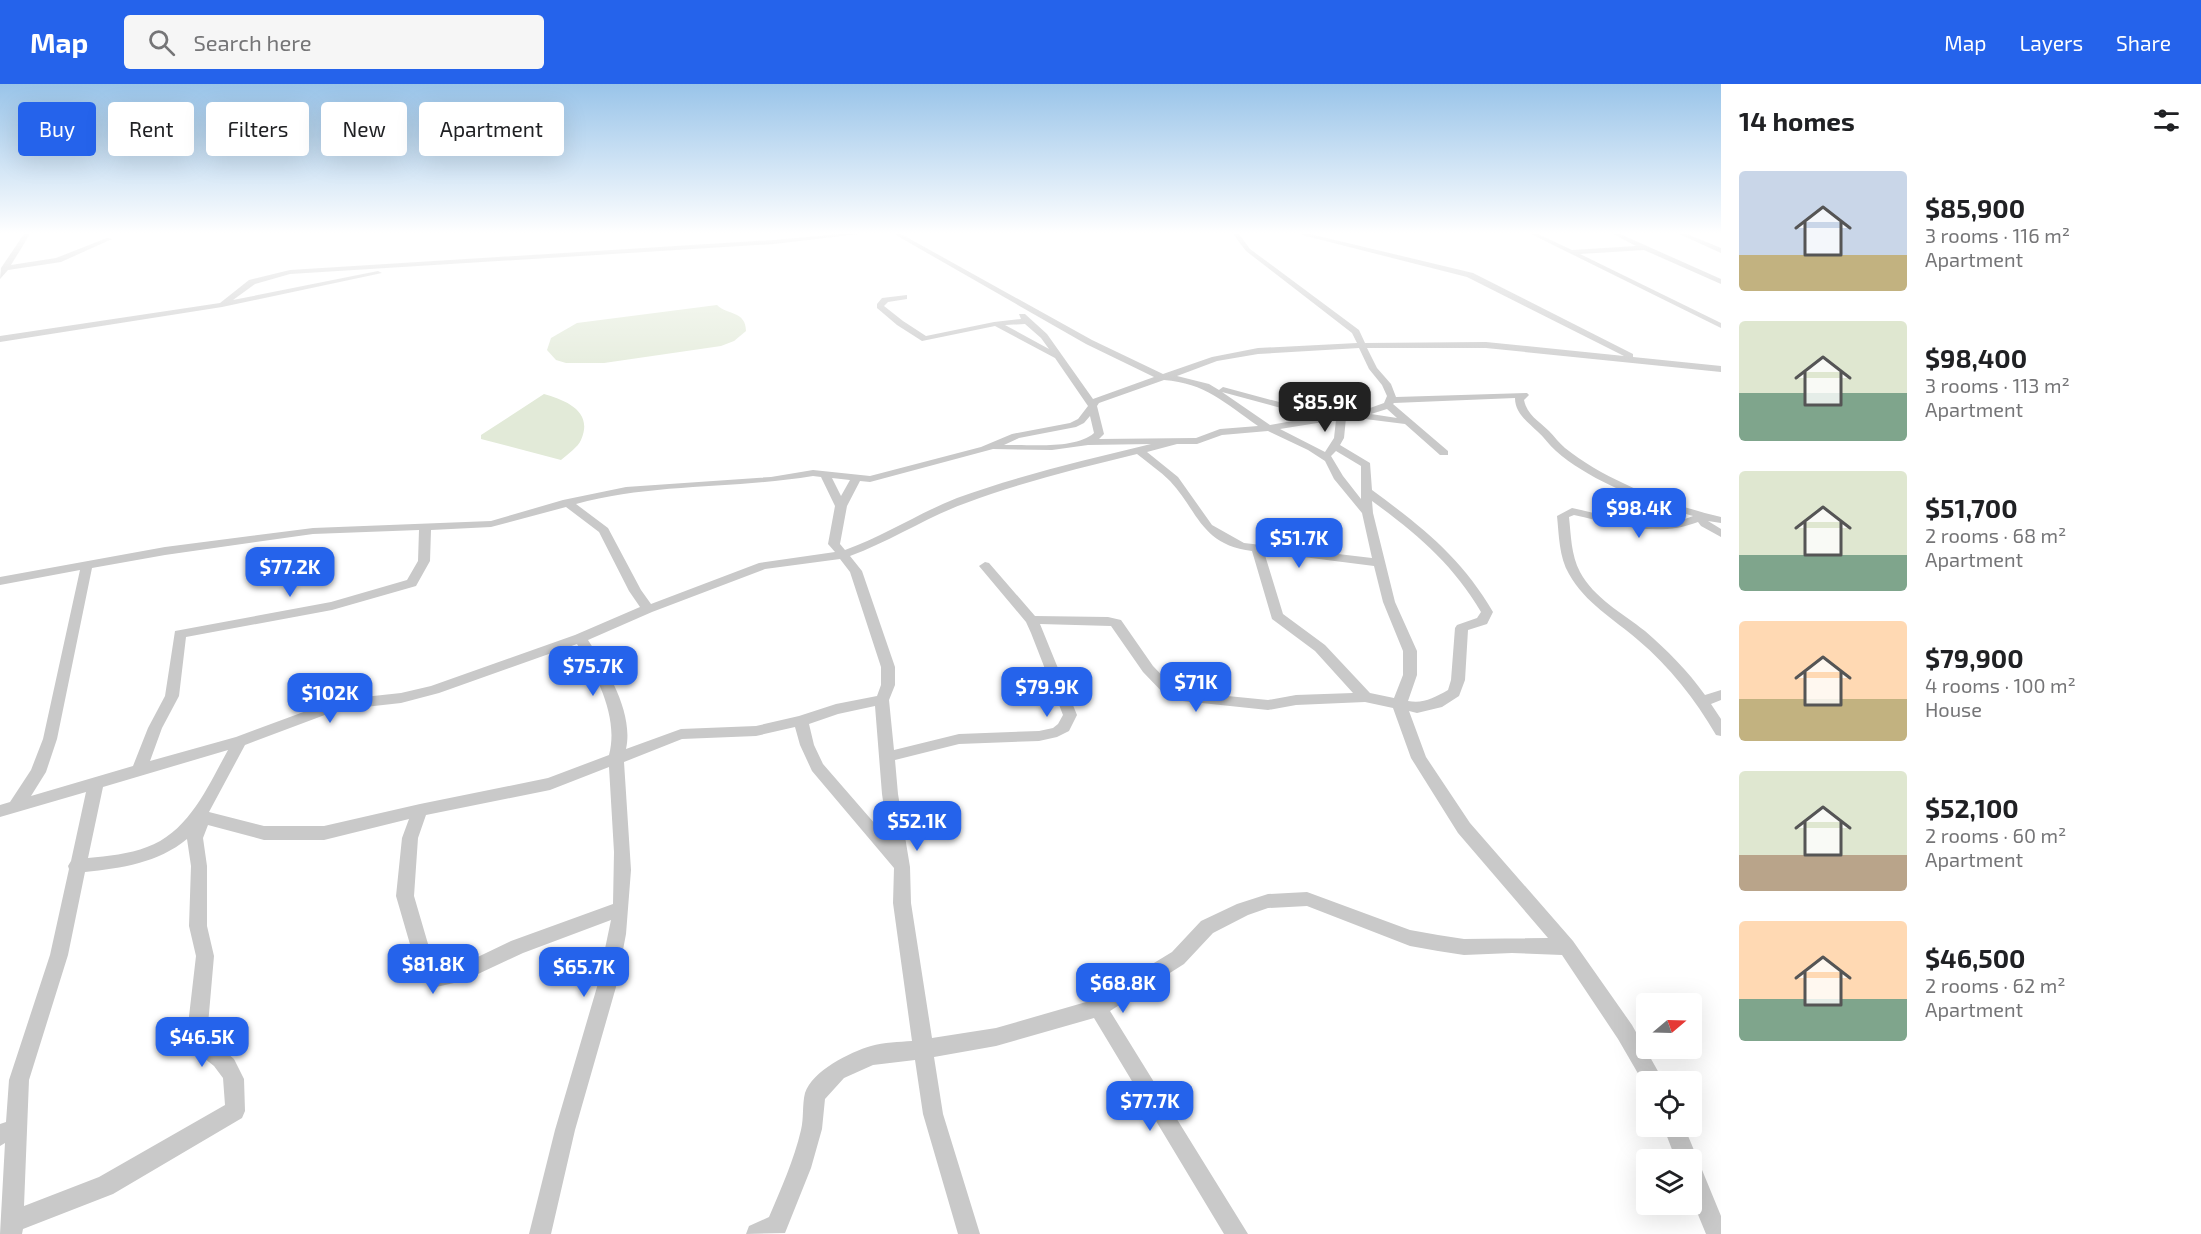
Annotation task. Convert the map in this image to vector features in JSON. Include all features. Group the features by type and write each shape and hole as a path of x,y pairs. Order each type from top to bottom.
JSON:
{"street":[{"path":"222,304 242,288"},
{"path":"0,339 222,304 305,288"},
{"path":"991,288 1161,377 1186,379 1303,414 1329,417"},
{"path":"1298,288 1356,332 1373,369 1386,384 1392,396 1389,402"},
{"path":"1495,288 1640,361"},
{"path":"1642,288 1721,326"},
{"path":"1002,295 1044,336 1092,404 1100,434 1089,442"},
{"path":"904,297 885,300 880,306 921,338 932,339 994,324 1027,321"},
{"path":"994,324 1046,349 1062,361"},
{"path":"0,581 165,551 313,531 491,524 567,502 626,490 771,480 801,473 856,479 886,477 985,449 1016,436 1077,423 1092,404 1161,377 1215,359 1247,352 1361,345 1508,346 1721,369"},
{"path":"1206,386 1268,428 1366,463 1367,513 1389,602 1410,651 1410,675 1399,705 1419,758 1464,828 1567,947 1625,1032 1648,1071"},
{"path":"985,449 1050,447 1089,442 1202,440 1227,431 1268,428 1372,411 1389,402 1524,395 1519,399 1521,410 1563,452 1616,482 1700,517 1721,520"},
{"path":"1389,402 1444,453"},
{"path":"1346,415 1408,422"},
{"path":"1346,415 1339,438 1331,452 1338,477 1367,513"},
{"path":"0,811 240,741 346,702 400,698 434,690 580,638 648,609 773,563 841,555 875,543 960,501 1051,472 1178,441"},
{"path":"1140,451 1173,480 1208,527 1241,546 1381,563"},
{"path":"825,474 841,506"},
{"path":"856,479 841,506 834,544 856,571 888,667 888,685 882,700 886,757 902,867 902,903 933,1114 969,1234"},
{"path":"1031,620 1116,623 1148,669 1173,695 1268,705 1296,699 1365,697 1417,708 1437,703 1454,693 1458,680 1462,628 1482,621 1487,612 1472,583 1456,564 1420,531 1366,491"},
{"path":"567,502 604,530 635,591 648,609"},
{"path":"1700,517 1687,524 1669,528 1572,511 1563,516 1572,568 1579,581 1614,615 1653,646 1704,701 1721,731"},
{"path":"1700,517 1721,534"},
{"path":"139,771 155,728 172,696 180,634 332,606 412,583 424,561 425,528"},
{"path":"1257,549 1277,616 1320,648 1365,697"},
{"path":"15,807 38,772 50,739 87,565"},
{"path":"886,757 959,739 1039,736 1057,732 1064,727 1070,715 1031,620 985,566"},
{"path":"540,1234 569,1115 593,1038 621,909 622,834 616,758 620,750 619,726 603,677 580,638"},
{"path":"1704,701 1721,695"},
{"path":"201,817 264,833 304,835 324,833 420,810 550,784 681,734 732,734 801,721 837,709 882,700"},
{"path":"801,721 807,745 817,767 902,867"},
{"path":"96,783 76,866 59,955 23,1064 8,1131 12,1227 105,1186 235,1111 235,1080 223,1061 202,1044 198,1025 205,956 198,926 199,866 195,838 201,817 240,741"},
{"path":"420,810 410,838 405,896 424,965 436,978 463,973 517,946 621,909"},
{"path":"76,866 154,852 174,840 201,817"},
{"path":"757,1234 777,1225 800,1168 812,1129 815,1095 837,1071 861,1058 923,1050 996,1036 1098,1008 1178,958 1207,927 1243,909 1268,901 1307,899 1410,938 1464,947 1512,945 1567,947"},
{"path":"1098,1008 1237,1234"},
{"path":"1702,1197 1717,1234"}],"green space":[{"path":"717,305 743,320 746,331 734,341 721,346 604,363 566,363 556,360 547,350 551,338 577,323"},
{"path":"544,394 575,408 584,421 580,443 561,460 481,439 481,435"}]}
